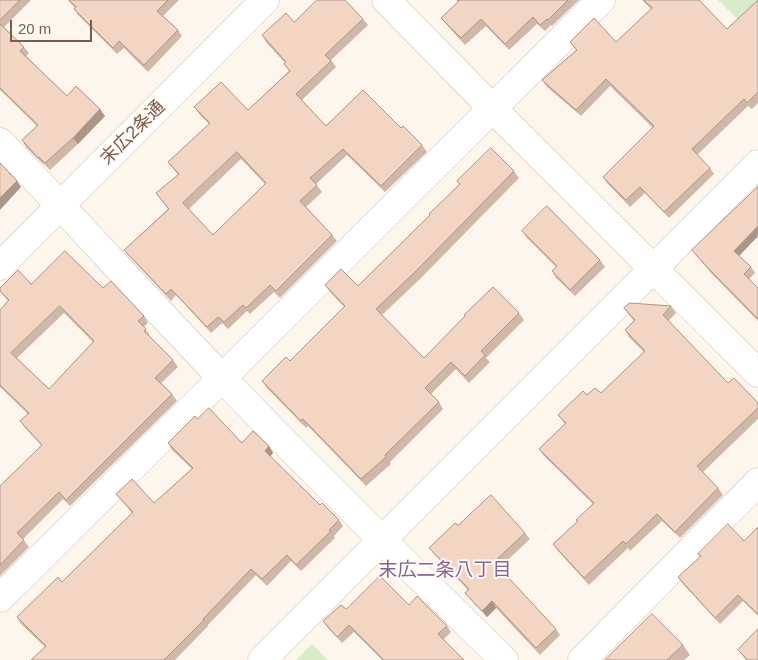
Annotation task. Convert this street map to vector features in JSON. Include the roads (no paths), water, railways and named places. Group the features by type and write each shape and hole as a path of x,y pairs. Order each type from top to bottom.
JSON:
{"street":[{"name":"末広2条通","path":"0,266 265,0"},
{"path":"386,0 758,373"},
{"path":"0,598 601,0"},
{"path":"0,142 222,378 504,660"},
{"path":"262,660 758,164"},
{"path":"582,660 758,482"}],"district":[{"name":"末広二条八丁目","path":"445,571"}]}
